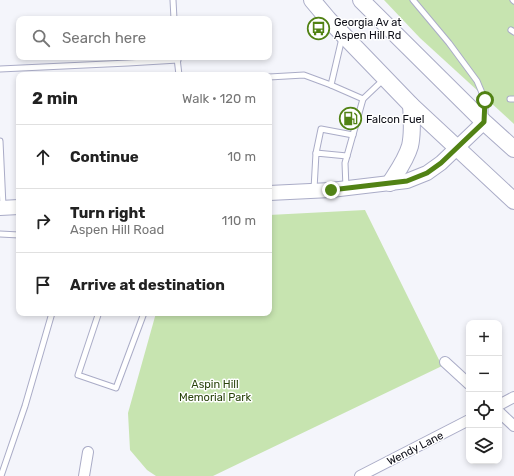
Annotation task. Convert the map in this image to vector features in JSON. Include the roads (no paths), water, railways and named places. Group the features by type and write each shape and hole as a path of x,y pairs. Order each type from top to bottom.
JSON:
{"main road":[{"path":"312,0 343,35 411,105 514,201"},
{"path":"362,0 484,122 514,149"},
{"path":"390,183 409,148 412,122 411,105"}],"street":[{"path":"272,193 346,188 407,181 427,173 441,163 484,122"},
{"path":"2,208 16,207"},
{"path":"445,362 466,381"},
{"path":"502,403 514,397"},
{"path":"502,415 514,426"},
{"name":"Wendy Lane","path":"360,476 466,422"},
{"path":"84,476 88,452"}],"lane":[{"path":"173,0 174,16"},
{"path":"413,0 450,43 477,81 485,100 484,122"},
{"path":"331,85 343,35"},
{"path":"0,69 145,60"},
{"path":"177,60 179,72"},
{"path":"272,77 304,75 363,99"},
{"path":"346,188 345,163 363,99 386,78"},
{"path":"314,190 316,153 321,129 353,135"},
{"path":"0,141 2,208"},
{"path":"316,153 347,156"},
{"path":"0,234 16,235"},
{"path":"1,476 25,406 51,316"},
{"path":"98,316 78,375 116,388 143,316"}],"place":[{"name":"Georgia Av at Aspen Hill Rd","path":"319,28"},
{"name":"Falcon Fuel","path":"350,119"}],"park label":[{"name":"Aspin Hill Memorial Park","path":"215,390"}]}
